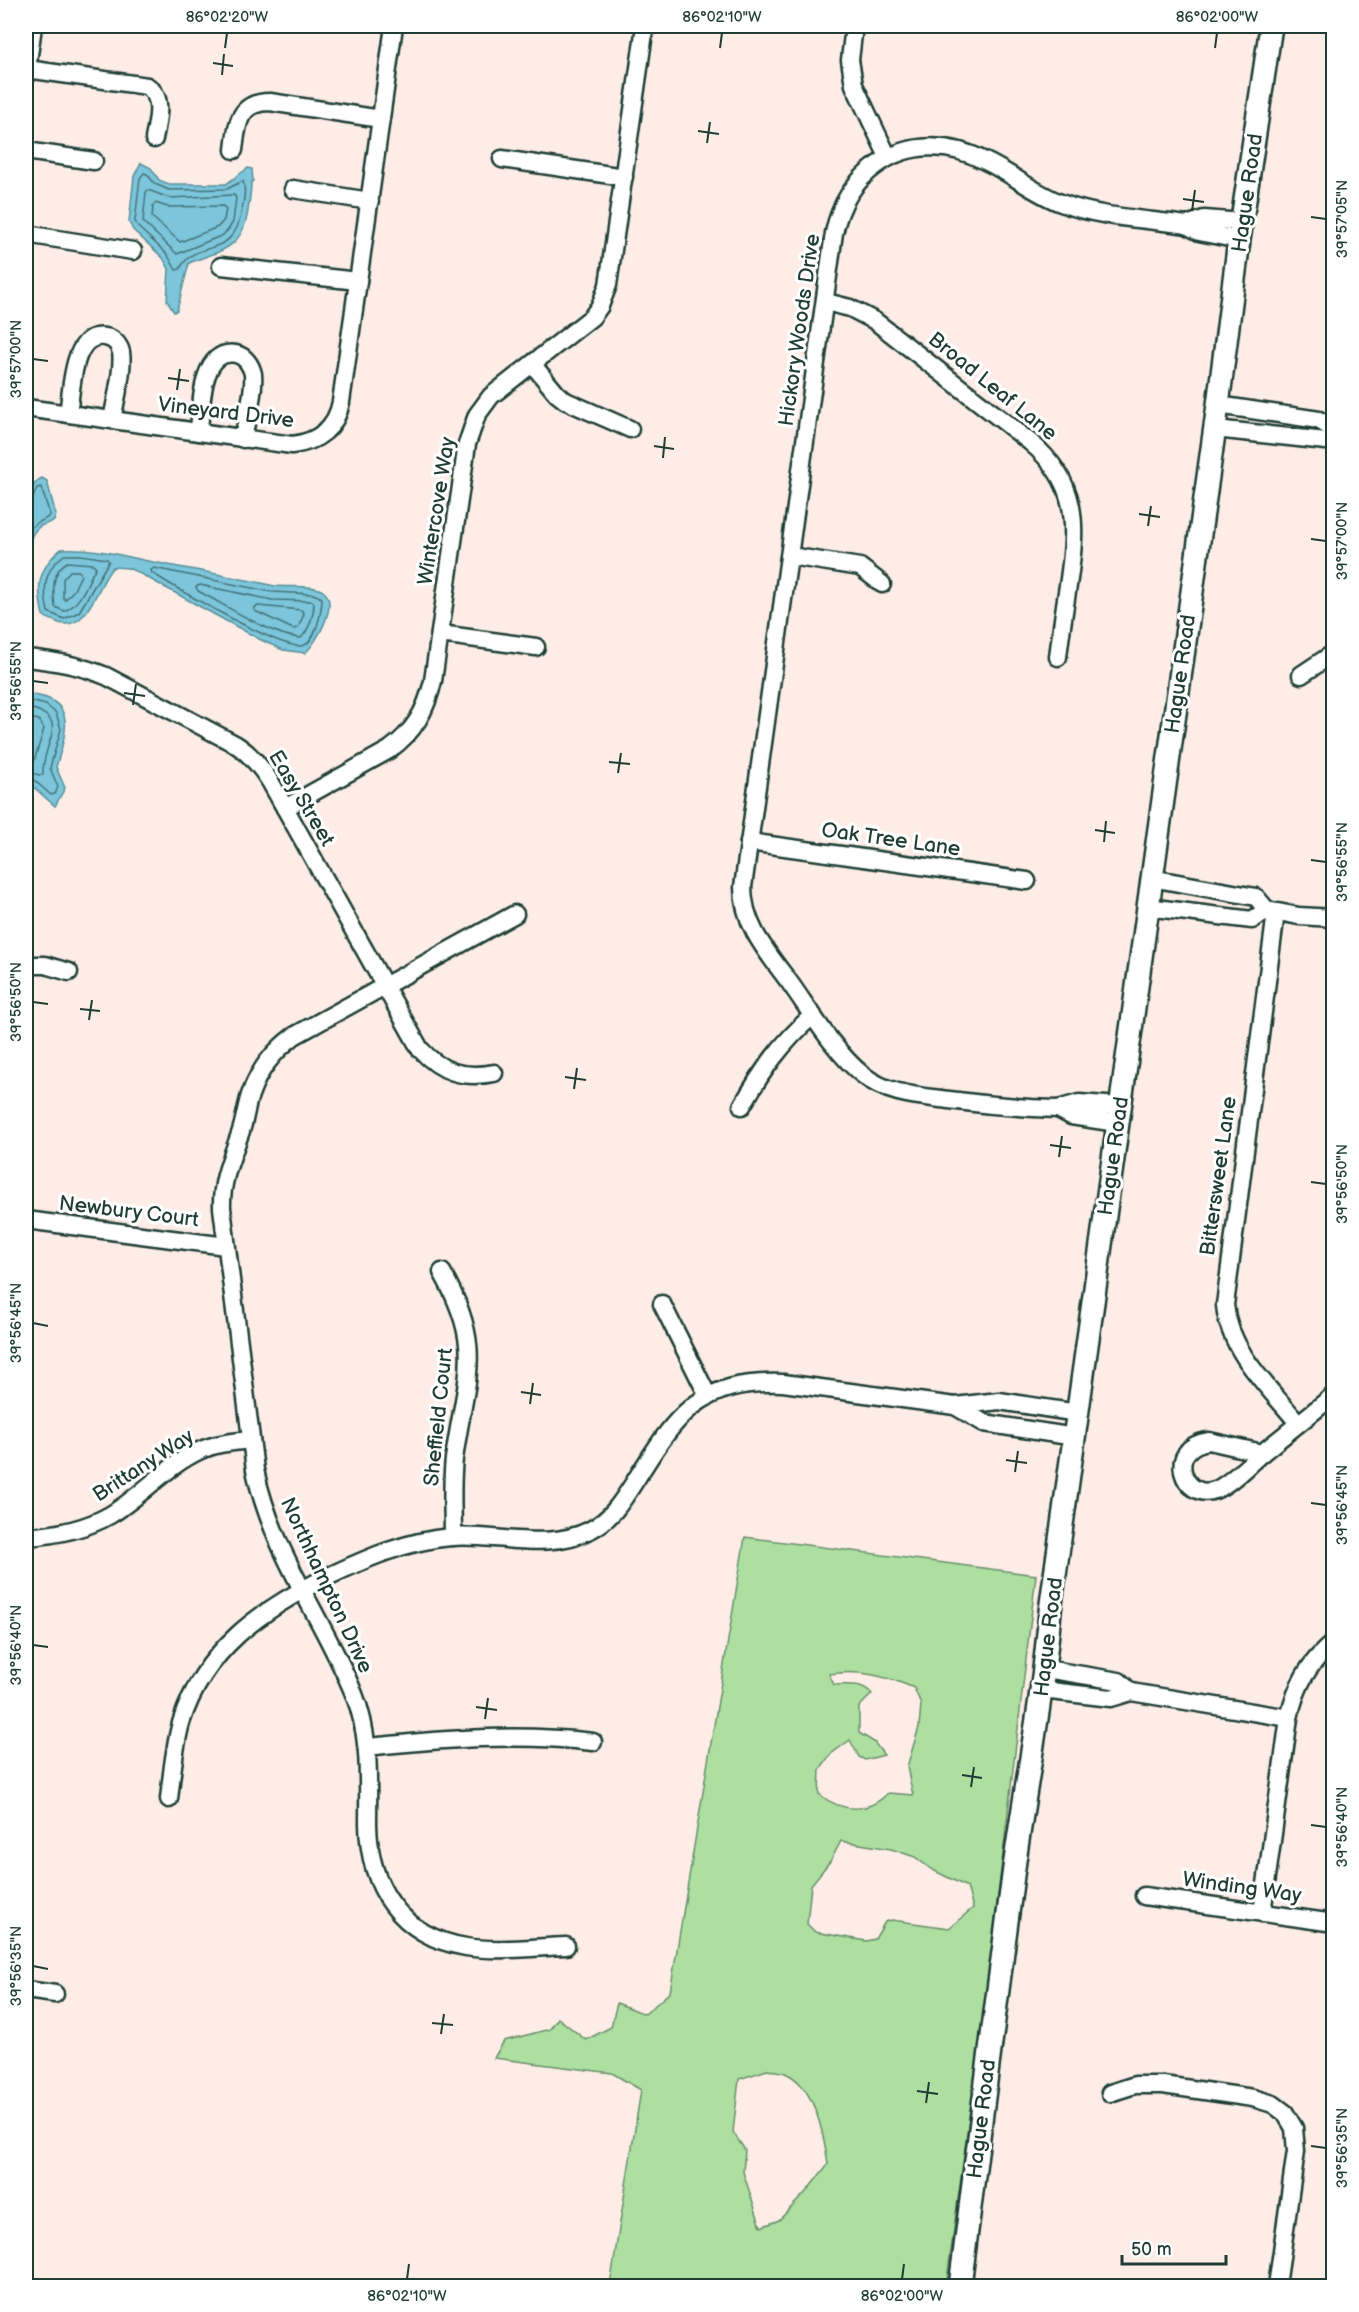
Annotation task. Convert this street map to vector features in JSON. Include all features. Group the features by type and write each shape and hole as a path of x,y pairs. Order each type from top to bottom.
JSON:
{"street":[{"path":"33,26 26,73 147,86 158,100 154,139"},
{"name":"Vineyard Drive","path":"26,408 284,444 301,444 321,437 332,426 339,413 341,402 394,26"},
{"name":"Wintercove Way","path":"285,808 404,740 424,711 430,696 461,479 471,429 482,406 491,396 588,321 600,306 612,267 645,26"},
{"path":"854,26 850,60 854,85 888,157"},
{"name":"Hague Road","path":"960,2286 1002,1959 1046,1669 1050,1611 1118,1114 1271,26"},
{"path":"234,150 240,117 247,109 261,103 270,102 381,119"},
{"name":"Hickory Woods Drive","path":"1118,1114 1079,1102 1058,1109 1012,1108 904,1094 881,1087 854,1066 813,1015 750,925 743,897 749,842 834,233 844,203 856,182 888,157 921,147 951,149 985,160 1049,198 1079,209 1187,225 1204,219 1241,231"},
{"path":"26,152 94,161"},
{"path":"502,159 624,177"},
{"path":"292,189 370,201"},
{"path":"26,234 133,251"},
{"path":"221,266 358,281"},
{"name":"Broad Leaf Lane","path":"826,302 850,308 875,321 1030,442 1054,466 1070,498 1075,527 1058,657"},
{"path":"69,414 77,359 81,347 90,339 105,336 114,340 121,353 112,420"},
{"path":"198,432 206,375 212,364 221,356 234,354 248,362 253,375 243,439"},
{"path":"533,365 566,401 630,429"},
{"path":"1218,405 1319,420 1334,430"},
{"path":"1215,429 1326,441 1334,438"},
{"path":"790,556 860,567 882,584"},
{"path":"440,634 536,646"},
{"path":"1301,675 1334,653"},
{"name":"Easy Street","path":"26,658 85,667 235,744 248,753 260,766 285,808 412,1037 430,1060 441,1068 468,1076 494,1073"},
{"name":"Oak Tree Lane","path":"749,842 1027,881"},
{"path":"1151,878 1256,897 1271,911"},
{"path":"1147,907 1252,920 1271,911 1334,918"},
{"name":"Bittersweet Lane","path":"1271,911 1224,1305 1228,1325 1236,1344 1298,1423"},
{"name":"Northhampton Drive","path":"515,914 294,1036 272,1055 250,1095 243,1126 223,1184 222,1208 251,1440 260,1493 268,1519 355,1695 368,1748 369,1836 376,1878 397,1911 419,1928 438,1938 459,1945 483,1948 566,1946"},
{"path":"26,965 45,965 69,972"},
{"path":"742,1106 773,1055 813,1015"},
{"name":"Newbury Court","path":"26,1220 226,1246"},
{"name":"Sheffield Court","path":"442,1272 464,1318 470,1357 454,1460 453,1537"},
{"path":"662,1304 708,1396"},
{"path":"169,1799 175,1752 182,1721 208,1668 250,1623 302,1589 384,1551 408,1544 453,1537 553,1540 577,1536 597,1526 620,1504 668,1430 684,1413 708,1396 735,1386 776,1383 955,1406 999,1401 1078,1413"},
{"path":"1262,1453 1334,1395"},
{"path":"955,1406 984,1423 1075,1437"},
{"name":"Brittany Way","path":"26,1537 57,1534 97,1521 129,1502 187,1458 216,1445 251,1440"},
{"path":"1262,1913 1289,1718 1302,1677 1320,1654 1334,1642"},
{"path":"1046,1669 1119,1681 1131,1692"},
{"path":"1042,1690 1111,1698 1131,1692 1289,1718"},
{"path":"368,1748 499,1737 562,1738 594,1742"},
{"name":"Winding Way","path":"1144,1896 1334,1923"},
{"path":"26,1990 55,1994"},
{"path":"1110,2093 1135,2085 1163,2085 1253,2098 1273,2104 1285,2113 1294,2128 1296,2151 1277,2286"}],"green space":[{"path":"745,1537 1036,1575 986,1997 946,2286 610,2286 641,2090 612,2073 494,2058 504,2041 550,2029 558,2018 586,2040 611,2027 617,2003 645,2014 670,1992","holes":["851,1672 872,1675 914,1688 921,1704 919,1727 907,1767 913,1795 888,1793 872,1805 854,1808 836,1804 819,1794 820,1769 831,1754 850,1740 859,1757 865,1760 884,1755 874,1742 859,1733 859,1707 872,1694 859,1686 834,1685 829,1674","841,1841 891,1849 915,1857 931,1869 967,1887 973,1908 949,1928 892,1920 885,1922 875,1939 866,1941 815,1932 807,1924 811,1885 831,1860","767,2070 783,2072 795,2079 804,2088 816,2112 828,2164 806,2192 779,2220 761,2227 743,2172 745,2150 733,2132 739,2079"]}],"water":[{"path":"141,163 151,168 159,180 169,184 226,184 248,168 252,169 253,181 248,211 241,234 228,247 189,263 177,310 174,312 167,301 169,269 163,258 133,230 129,222 134,176"},
{"path":"42,478 47,481 56,515 54,521 40,526 34,532 26,572 24,535 26,507 34,484"},
{"path":"61,549 105,552 276,586 320,589 328,598 327,614 320,633 305,653 283,650 137,572 128,568 113,567 84,615 67,624 56,622 43,615 40,586 43,571"},
{"path":"26,693 49,699 63,712 64,739 56,767 65,788 55,806 31,785 26,785"}]}
